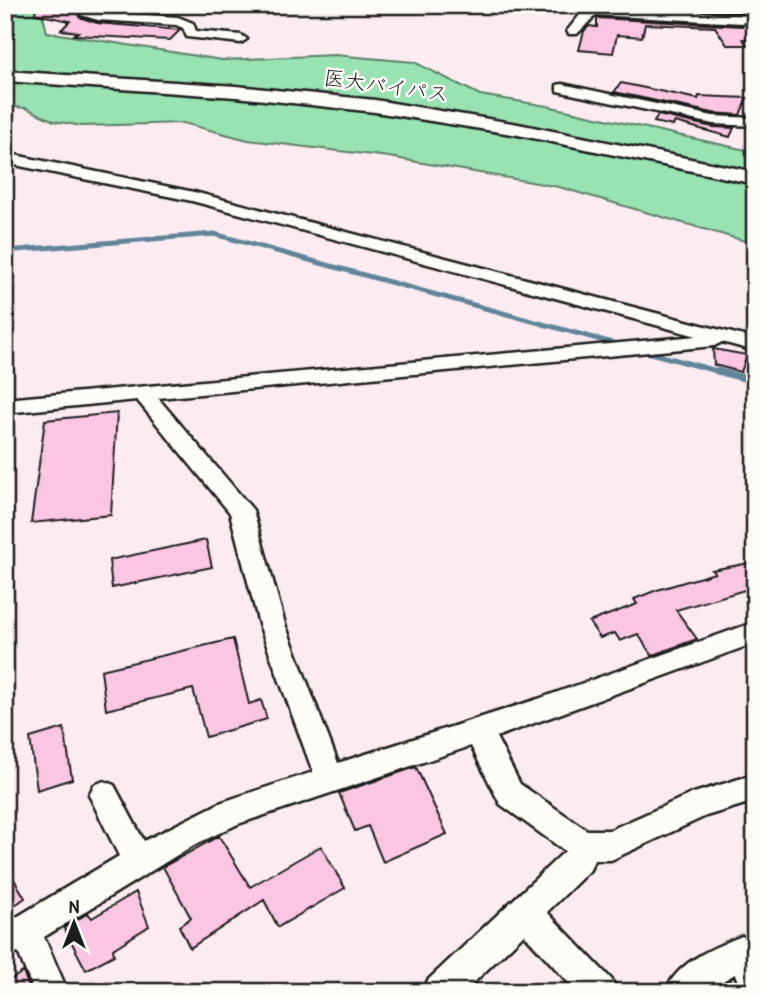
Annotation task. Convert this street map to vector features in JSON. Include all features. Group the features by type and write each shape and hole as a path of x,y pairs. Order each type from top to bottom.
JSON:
{"main road":[{"name":"医大バイパス","path":"5,76 257,94 374,106 479,122 755,178"}],"street":[{"path":"86,5 85,12 99,16 178,21 186,23 191,34 241,39"},
{"path":"573,31 593,8 668,10 745,24 731,5"},
{"path":"562,88 713,120 755,122"},
{"path":"5,159 194,197 753,345"},
{"path":"5,406 717,340 753,345"},
{"path":"142,393 241,510 272,624 330,779"},
{"path":"51,992 15,936 138,862 232,812 478,730 755,632"},
{"path":"478,730 510,794 536,810 562,834 584,845 611,845 701,804 755,787"},
{"path":"104,794 138,862"},
{"path":"440,992 579,859 584,845"},
{"path":"524,911 600,992"},
{"path":"682,992 695,977 742,952 755,982"}],"green space":[{"path":"5,5 40,5 47,32 222,60 335,55 414,62 480,95 547,106 755,152 755,244 559,187 389,157 248,140 183,123 82,126 54,121 26,108 5,106"}],"building":[{"path":"36,5 77,5 79,17 97,23 180,30 170,40 74,35 78,32 61,30 70,21 35,14"},
{"path":"632,5 755,6 755,39 743,39 747,45 727,45 715,27 645,24 642,37 617,35 613,53 579,50 584,31 589,26 597,27 597,18 742,26 750,20 742,12"},
{"path":"621,83 698,99 699,96 747,98 740,115 713,113 614,92"},
{"path":"658,115 713,127 734,128 730,137 675,122 673,126 654,122"},
{"path":"713,349 747,355 741,372 714,365"},
{"path":"117,413 111,515 31,523 45,420"},
{"path":"206,540 212,567 112,588 109,560"},
{"path":"755,562 755,587 676,610 697,639 652,656 638,634 620,641 615,633 600,638 589,622 637,604 634,599 657,590 715,573 712,570"},
{"path":"233,639 249,704 261,700 267,719 206,737 193,689 106,710 101,670"},
{"path":"64,728 72,779 37,790 30,738"},
{"path":"416,767 447,834 383,862 368,826 355,831 339,793"},
{"path":"219,836 250,887 321,846 345,888 278,927 264,900 190,948 179,926 191,918 163,867"},
{"path":"5,864 25,898 5,912"},
{"path":"136,892 149,926 113,949 114,955 86,970 64,928 88,913 92,918"},
{"path":"23,972 31,992 5,992 5,983"}],"waterway":[{"path":"5,251 214,234 616,344"},
{"path":"647,352 724,373"},
{"path":"717,371 755,381"}]}
